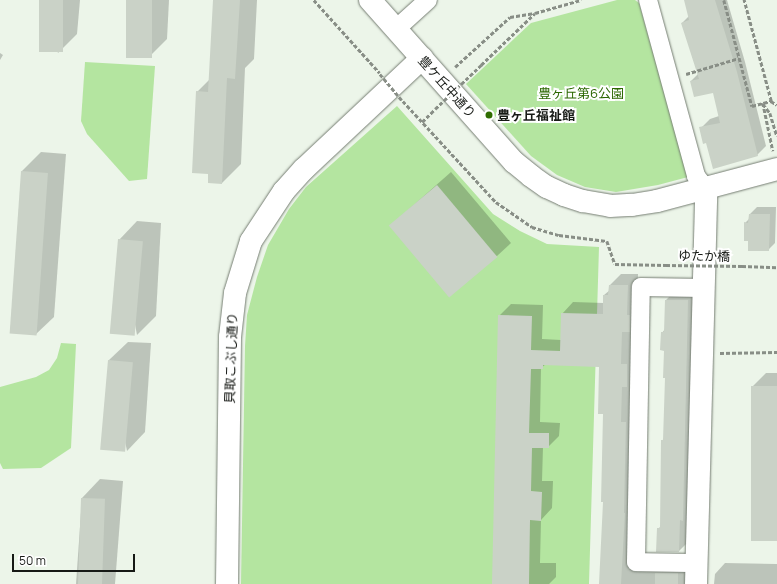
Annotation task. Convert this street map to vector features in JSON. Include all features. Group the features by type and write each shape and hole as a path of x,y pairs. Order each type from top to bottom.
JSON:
{"street":[{"name":"豊ケ丘中通り","path":"370,0 514,162 531,176 558,192 583,201 610,206 657,201 706,189 775,160"},
{"path":"396,29 428,0"},
{"path":"648,0 696,176 706,189 696,584"},
{"name":"貝取こぶし通り","path":"227,584 230,337 235,293 251,241 284,190 304,168 422,58"},
{"path":"697,563 636,562 641,287 704,288"}],"path":[{"path":"314,0 422,122 535,13"},
{"path":"454,68 510,17 535,13 581,0"},
{"path":"724,0 752,106 771,101"},
{"path":"744,0 771,101 777,105"},
{"path":"669,79 739,58"},
{"path":"763,103 770,113 777,136"},
{"path":"763,103 764,114 775,160"},
{"name":"ゆたか橋","path":"422,122 496,202 532,227 559,235 607,241 615,264 777,267"},
{"path":"702,353 777,352"}],"green space":[{"name":"豊ヶ丘第6公園","path":"617,0 635,0 639,3 688,177 658,185 616,192 585,187 557,175 531,156 466,84 531,23"},
{"path":"85,62 155,66 147,179 129,181 87,134 81,121"},
{"path":"397,106 493,214 520,231 547,244 599,247 589,584 241,584 245,346 247,315 257,277 268,245 289,209 306,187"},
{"path":"61,343 76,344 71,448 41,468 3,469 0,463 0,387 36,377 49,370 57,358"}],"building":[{"path":"39,0 63,0 63,52 39,52"},
{"path":"126,0 152,0 152,58 126,58"},
{"path":"213,0 240,0 235,79 227,78 222,184 208,183 208,174 192,173 196,91 208,92"},
{"path":"684,0 715,0 737,72 758,156 713,169 706,143 703,144 699,127 720,123 713,93 694,97 690,81 699,79 681,23 689,20"},
{"path":"21,171 48,173 37,335 10,334"},
{"path":"437,185 497,257 449,298 389,225"},
{"path":"749,214 770,214 769,251 748,251 748,241 744,241 744,222 748,223"},
{"path":"118,239 143,241 135,336 110,334"},
{"path":"609,285 628,285 627,315 630,315 630,332 622,332 621,364 627,364 627,387 622,387 621,422 626,422 625,513 621,584 599,584 603,502 601,502 603,414 598,414 599,367 543,365 543,369 531,369 529,433 549,433 549,448 532,448 531,491 542,492 541,521 530,520 529,584 492,584 498,315 532,316 531,350 560,351 561,313 603,314 603,295 608,295"},
{"path":"665,300 688,300 683,521 680,520 679,552 656,552 657,528 660,528 661,440 663,440 665,378 663,378 664,351 660,350 661,332 664,332"},
{"path":"108,360 133,362 125,452 100,450"},
{"path":"751,386 777,386 777,541 751,541"},
{"path":"81,498 105,499 102,584 78,584"},
{"path":"655,573 678,573 678,584 655,584"}],"place":[{"name":"豊ヶ丘福祉館","path":"489,115"}]}
